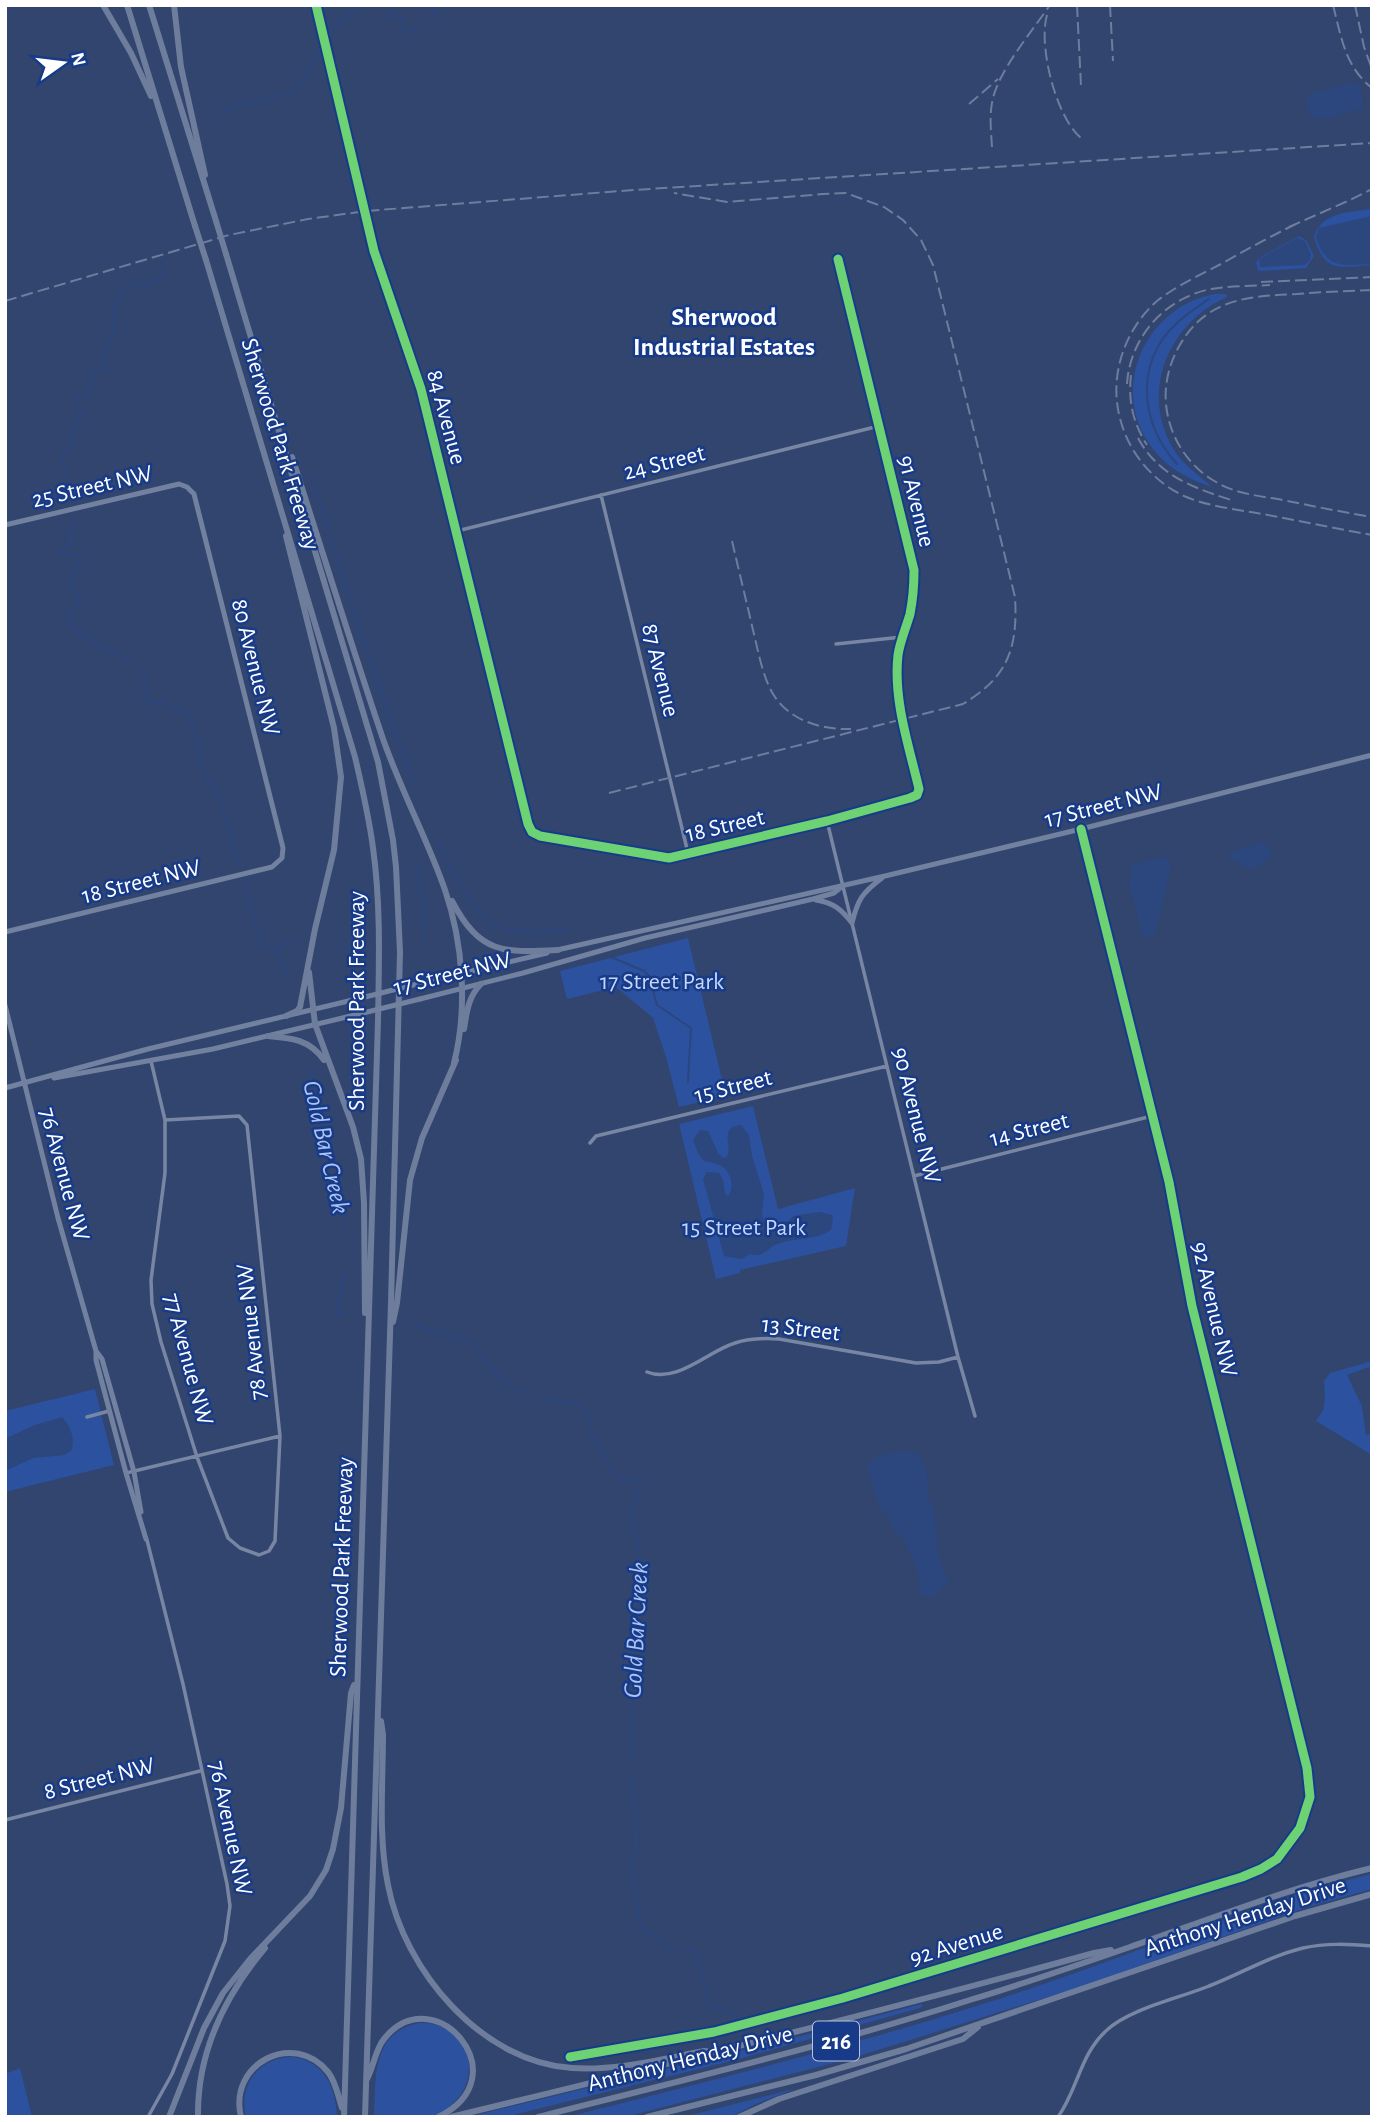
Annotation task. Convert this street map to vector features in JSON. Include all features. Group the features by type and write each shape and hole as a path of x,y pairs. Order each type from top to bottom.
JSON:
{"highway":[{"path":"103,5 131,53 163,124"},
{"name":"Sherwood Park Freeway","path":"127,5 355,757 373,850 379,957 344,2116"},
{"name":"Sherwood Park Freeway","path":"149,5 375,751 393,840 400,952 365,2117"},
{"path":"174,5 181,67 211,204"},
{"path":"275,417 290,453 383,738 444,887 463,922 487,943 513,952 558,950"},
{"path":"285,520 287,545 334,728 341,777 334,850 314,929 300,1007 286,1016"},
{"path":"444,887 455,932 461,988 460,1029 454,1063"},
{"path":"309,960 315,1024 353,1127 361,1159 364,1203 364,1308 368,1337"},
{"path":"388,1345 397,1303 410,1180 422,1138 460,1047 469,1001 481,984"},
{"path":"268,1036 292,1038 307,1043 320,1055 336,1083"},
{"path":"169,2117 215,2005 250,1959 310,1896 333,1849 341,1808 351,1693 357,1678"},
{"path":"378,1707 383,1735 387,1883 393,1908 407,1942 443,1997 492,2039 523,2055 569,2068 608,2068 704,2051 715,2052"},
{"name":"Anthony Henday Drive","path":"538,2117 839,2040 974,1999 1252,1903 1372,1868"},
{"name":"Anthony Henday Drive","path":"647,2117 906,2049 1295,1916 1372,1895"},
{"path":"198,2117 203,2063 222,2010 248,1969 288,1920"},
{"path":"451,2117 963,1989 1094,1953 1130,1947"},
{"path":"366,2080 380,2046 395,2028 415,2020 425,2019 441,2023 456,2032 467,2045 473,2065 471,2084 466,2094 454,2107 438,2117"},
{"path":"739,2117 779,2099 963,2039 983,2024"},
{"path":"241,2117 239,2096 248,2073 262,2060 288,2053 313,2059 327,2071 336,2087 344,2116"}],"main road":[{"name":"25 Street NW","path":"5,525 179,484 187,487"},
{"name":"80 Avenue NW","path":"187,487 194,494 283,848 282,858"},
{"name":"17 Street NW","path":"5,1088 148,1049 705,915 843,886 1081,829 1372,755"},
{"name":"18 Street NW","path":"5,932 271,867 282,858"},
{"path":"852,923 864,893 885,876"},
{"name":"17 Street NW","path":"24,1083 150,1061 268,1036 481,984 632,941 813,899 834,893 843,886"},
{"path":"813,899 832,903 852,923"},
{"name":"76 Avenue NW","path":"5,1005 58,1218 146,1539"},
{"name":"76 Avenue NW","path":"96,1351 102,1359 134,1472 146,1539"}],"street":[{"name":"84 Avenue","path":"316,5 374,251 415,369 457,531 527,824 532,832 540,836"},
{"name":"91 Avenue","path":"838,258 914,570 914,595 898,656 898,690 919,789 917,795"},
{"name":"24 Street","path":"457,531 879,426"},
{"name":"87 Avenue","path":"601,495 688,853"},
{"path":"836,644 902,637"},
{"name":"18 Street","path":"540,836 669,858 827,821 917,795"},
{"name":"90 Avenue NW","path":"827,821 958,1357 975,1416"},
{"name":"92 Avenue NW","path":"1081,829 1168,1182 1192,1306 1307,1768 1310,1797"},
{"name":"77 Avenue NW","path":"150,1061 165,1120 165,1173 151,1280 152,1304 197,1457 228,1538"},
{"name":"15 Street","path":"590,1143 596,1136 887,1066"},
{"name":"78 Avenue NW","path":"165,1120 235,1116 243,1118 247,1125 280,1436 274,1543 270,1551 259,1555 240,1548 228,1538"},
{"name":"14 Street","path":"914,1176 1152,1116"},
{"name":"13 Street","path":"647,1372 660,1375 689,1367 728,1345 757,1338 779,1339 916,1363 939,1362 958,1357"},
{"path":"87,1417 109,1411"},
{"path":"126,1473 280,1436"},
{"name":"76 Avenue NW","path":"146,1539 183,1684 230,1896 225,1941 172,2074 150,2115"},
{"name":"8 Street NW","path":"5,1820 201,1771"},
{"name":"92 Avenue","path":"570,2057 714,2032 833,2001 1242,1877 1277,1859 1300,1828 1310,1797"},
{"path":"1058,2117 1093,2045 1108,2029 1128,2016 1302,1948 1341,1943 1372,1946"}],"green space":[{"path":"1372,209 1372,265 1342,267 1328,263 1318,249 1314,237 1323,222 1337,215"},
{"path":"1299,236 1306,240 1314,256 1306,268 1258,270 1256,263 1259,258"},
{"path":"1214,294 1227,294 1227,297 1206,309 1189,324 1175,342 1165,362 1160,383 1159,406 1164,428 1174,450 1187,466 1212,487 1178,471 1156,453 1138,422 1133,399 1134,375 1141,353 1153,332 1170,315 1190,302"},
{"name":"17 Street Park","path":"688,938 726,1096 679,1107 653,1018 616,987 567,999 560,971"},
{"name":"15 Street Park","path":"753,1106 778,1209 855,1188 846,1246 740,1270 740,1273 716,1279 679,1124"},
{"path":"1372,1361 1372,1366 1347,1375 1362,1406 1366,1435 1372,1434 1372,1455 1316,1421 1323,1410 1324,1381 1330,1373"},
{"path":"95,1389 114,1465 5,1492 5,1411"},
{"path":"1372,1874 1372,1889 1308,1907 1077,1988 849,2059 625,2117 566,2117 738,2074 908,2027 1064,1977 1283,1899"},
{"path":"921,2004 923,2006 920,2008 735,2060 505,2117 468,2117 805,2035"},
{"path":"419,2023 439,2026 454,2034 464,2047 469,2062 468,2079 461,2094 448,2108 429,2117 374,2117 376,2072 384,2047 392,2036 403,2028"},
{"path":"293,2057 313,2064 326,2078 334,2096 337,2117 246,2117 245,2094 254,2075 270,2062"},
{"path":"20,2068 32,2117 5,2117 5,2074"},
{"path":"797,2088 730,2117 683,2117"}],"shaded area":[{"path":"1355,82 1359,85 1363,100 1362,109 1323,119 1311,118 1307,100 1311,93"},
{"path":"1372,216 1372,264 1344,265 1325,255 1316,237 1319,228"},
{"path":"1297,238 1305,241 1311,255 1305,265 1260,267 1259,259"},
{"path":"1264,842 1272,855 1258,868 1246,868 1228,855 1229,852"},
{"path":"1168,856 1171,867 1157,927 1155,934 1145,938 1129,884 1132,864"},
{"path":"741,1125 749,1135 752,1156 764,1194 764,1221 769,1224 789,1221 793,1216 820,1212 832,1215 831,1230 819,1236 780,1243 758,1255 750,1254 741,1259 724,1256 703,1179 707,1172 719,1173 728,1196 731,1180 721,1166 704,1161 693,1140 700,1130 708,1131 718,1153 723,1158 727,1157 728,1133 734,1126"},
{"path":"62,1417 71,1433 71,1451 64,1455 33,1458 5,1471 5,1439 32,1426"},
{"path":"913,1452 920,1455 926,1468 939,1554 948,1580 937,1595 927,1598 920,1594 918,1573 905,1541 900,1534 896,1534 887,1515 880,1508 867,1467 875,1457 881,1455"}],"waterway":[{"path":"330,34 339,21 346,19 357,5"},
{"name":"Gold Bar Creek","path":"395,5 389,18 392,19 395,15 402,18 400,22 404,32 417,31"},
{"name":"Gold Bar Creek","path":"431,5 434,14 432,17"},
{"name":"Gold Bar Creek","path":"220,112 242,103 264,100 293,91 299,86 320,51"},
{"name":"Gold Bar Creek","path":"75,500 61,457 70,446 72,433 83,413 77,407 77,396 89,397 91,378 95,371 106,370 107,366 101,361 114,329 113,309 123,291 133,282 142,282 145,285 162,278 163,261"},
{"path":"1177,464 1158,437 1152,422 1148,406 1148,374 1165,336 1182,318 1209,299"},
{"path":"311,474 361,632 414,784"},
{"name":"Gold Bar Creek","path":"76,517 70,530 70,544 59,553 82,558 72,586 80,599 79,605 69,614 69,621 82,634 129,661"},
{"name":"Gold Bar Creek","path":"140,670 144,673 144,689 149,704 161,702 188,714 198,742 203,772 219,795 239,864"},
{"path":"438,841 469,898 493,924 520,931 569,929"},
{"path":"416,864 425,918 425,937 421,937"},
{"name":"Gold Bar Creek","path":"244,883 262,947 276,949 287,973"},
{"path":"338,949 362,938"},
{"path":"276,949 285,943 295,944"},
{"path":"611,957 644,971 649,976 657,1005 691,1028 688,1082"},
{"name":"Gold Bar Creek","path":"309,1068 341,1185 344,1226"},
{"name":"Gold Bar Creek","path":"344,1272 337,1313 344,1314"},
{"name":"Gold Bar Creek","path":"415,1326 447,1333 453,1338 466,1339 473,1343 503,1380 518,1391 529,1393"},
{"name":"Gold Bar Creek","path":"545,1399 566,1404 573,1401 583,1407 588,1415 591,1434 611,1470 624,1480 639,1480 641,1486 636,1492 638,1500 631,1510 642,1567 641,1591 634,1625 633,1657 629,1668 629,1693 634,1722 632,1759"},
{"name":"Gold Bar Creek","path":"630,1777 638,1821 636,1850 630,1870 640,1908 637,1915 645,1933 654,1935 670,1951 675,1951"},
{"name":"Gold Bar Creek","path":"686,1949 696,1952 710,2005 734,2012 736,2020"}],"railway":[{"path":"992,147 991,110 997,87 1010,62 1050,5"},
{"path":"1077,5 1081,86"},
{"path":"1110,5 1113,61"},
{"path":"1333,5 1350,61 1372,88"},
{"path":"1355,5 1372,69"},
{"path":"1047,15 1045,44 1051,80 1064,114 1081,138"},
{"path":"969,104 998,79"},
{"path":"5,301 229,235 308,219 366,211 633,190 1372,143"},
{"path":"1289,227 1372,189"},
{"path":"609,793 963,704 991,683 1000,672 1012,646 1014,631 1015,597 933,265 921,240 903,220 884,207 846,193 727,202 674,193"},
{"path":"1296,224 1180,286 1157,301 1145,313 1127,341 1121,357 1116,389 1117,406 1125,434 1137,456 1153,475 1184,496 1220,507 1372,535"},
{"path":"1261,282 1372,277"},
{"path":"1127,384 1135,351 1143,336 1153,322 1179,301 1211,289 1270,285"},
{"path":"1372,290 1263,296 1217,308 1192,328 1181,343 1174,357 1166,388 1168,416 1176,439 1197,468 1216,482 1248,494 1372,517"},
{"path":"1131,375 1133,412 1147,445"},
{"path":"1138,438 1167,472 1192,486 1234,501"},
{"path":"732,541 761,665 775,697 790,712 808,722 830,728 851,729"}],"cycle path":[{"path":"316,5 374,251 421,389 528,824 532,832 540,836 669,858 827,821 917,795 919,789 903,723 897,672 899,650 910,614 914,570 838,259"},
{"path":"570,2057 714,2032 843,1998 1242,1877 1277,1859 1300,1828 1310,1797 1307,1768 1192,1306 1169,1182 1081,829"}],"district":[{"name":"Sherwood Industrial Estates","path":"724,331"}]}
